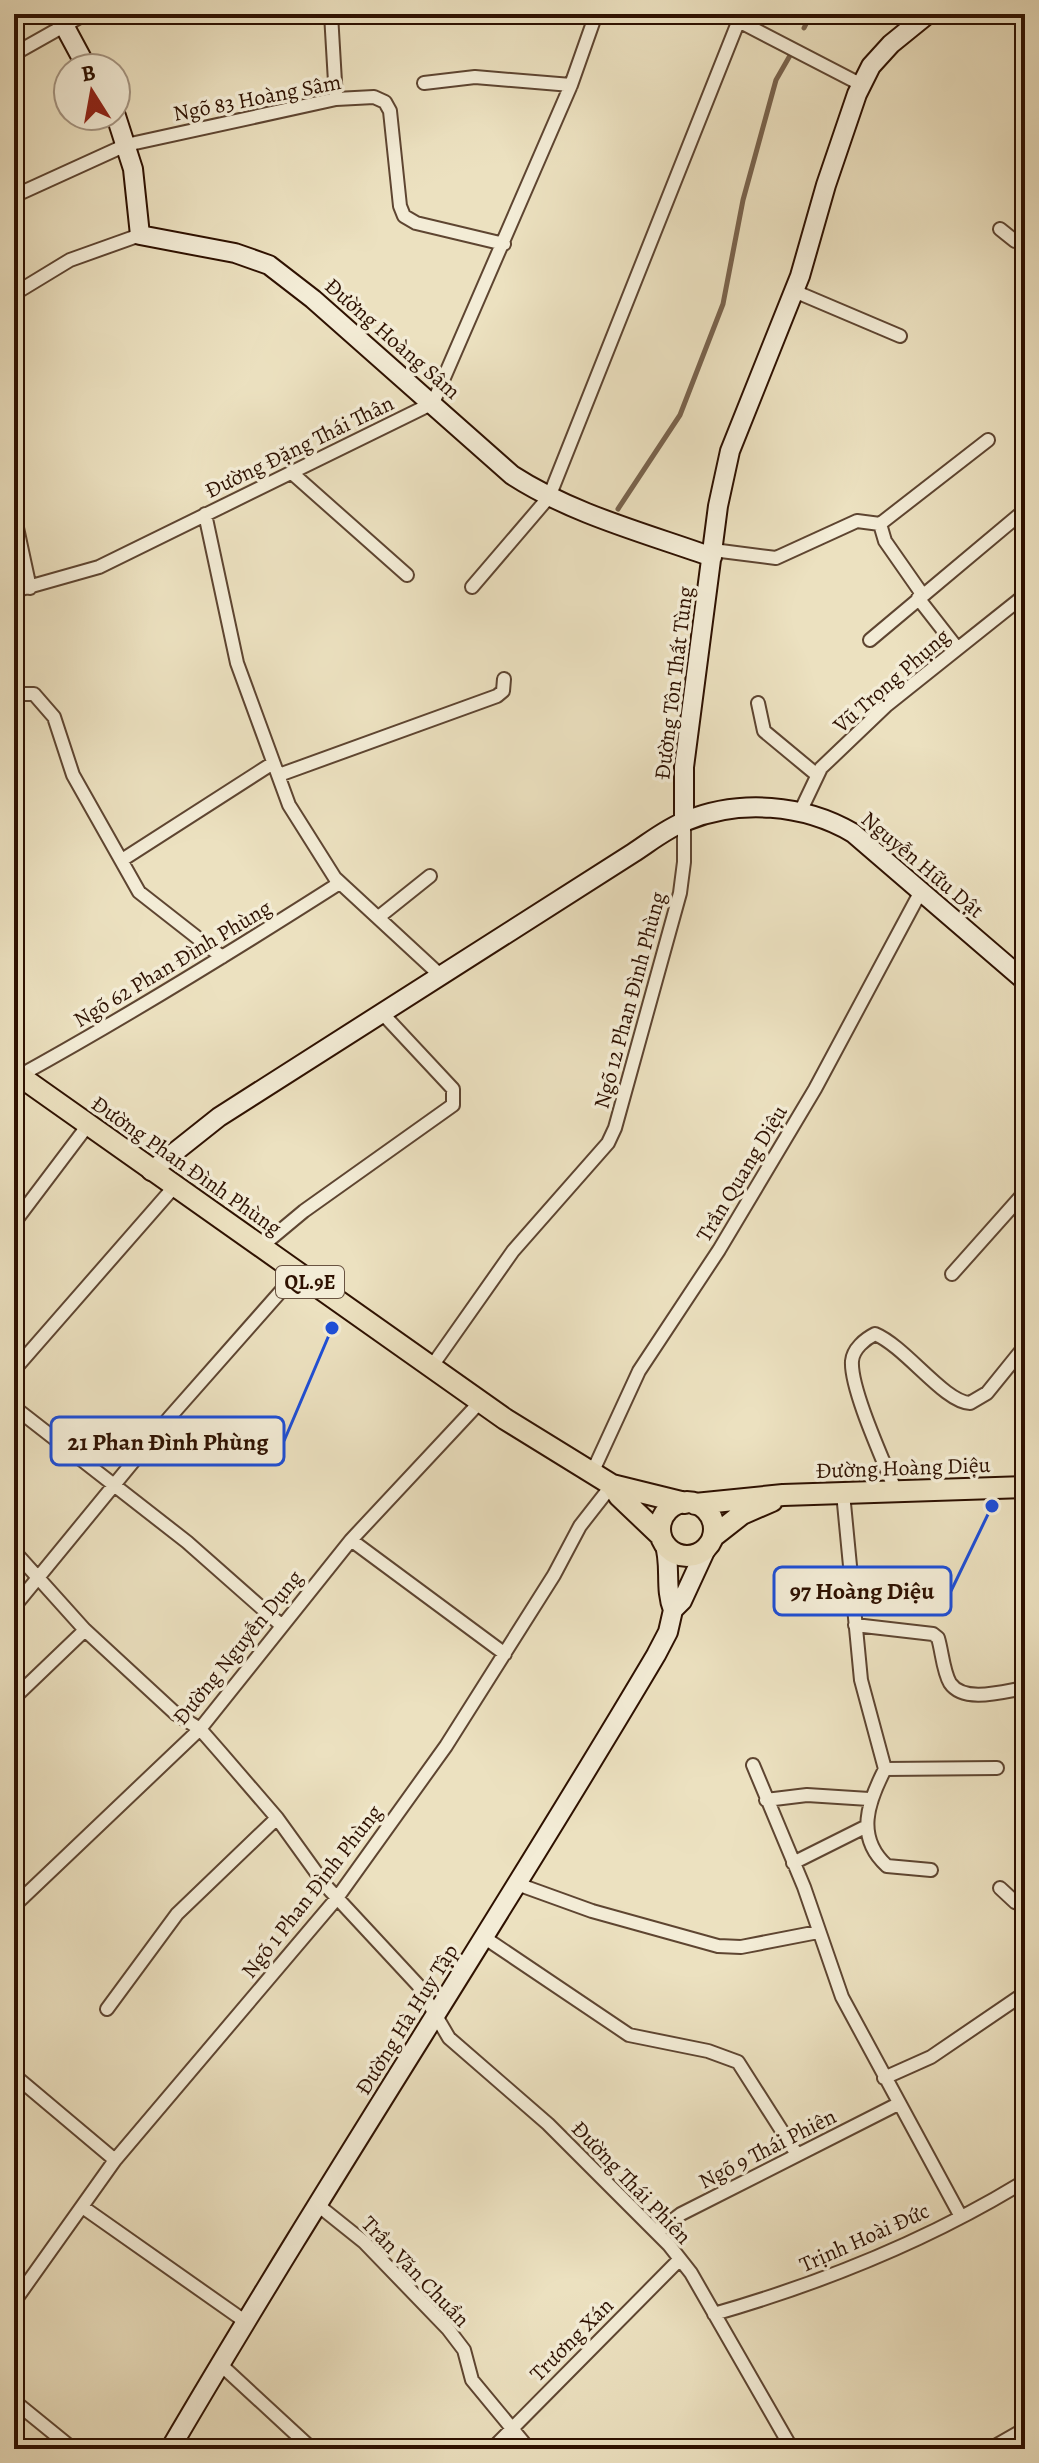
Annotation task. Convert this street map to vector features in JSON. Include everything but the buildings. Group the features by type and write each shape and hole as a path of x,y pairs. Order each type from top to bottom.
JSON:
{"main road":[{"name":"Đường Phan Đình Phùng","path":"16,1074 480,1402 612,1485 690,1503"},
{"name":"Đường Phan Đình Phùng","path":"612,1485 662,1539"},
{"name":"Đường Hoàng Diệu","path":"690,1503 783,1495 1025,1487"},
{"name":"Đường Hoàng Diệu","path":"710,1542 742,1514 783,1495"},
{"path":"690,1503 711,1516 710,1542 697,1554 682,1556 662,1539 661,1525 667,1512 690,1503"}],"street":[{"path":"14,54 61,20 85,14"},
{"path":"331,14 336,99"},
{"path":"433,403 571,85 596,14"},
{"path":"725,14 862,85"},
{"name":"Đường Tôn Thất Tùng","path":"684,822 684,767 718,506 730,451 794,291 847,116 871,66 891,44 928,14"},
{"path":"61,20 78,52"},
{"path":"472,587 549,497 739,20"},
{"path":"424,83 475,77 571,85"},
{"name":"Ngõ 83 Hoàng Sâm","path":"14,196 126,145 336,99 374,97 385,102 390,111 400,206 404,216 416,223 504,244"},
{"path":"14,294 70,260 140,235 133,169 122,132"},
{"path":"1000,229 1015,241 1025,237"},
{"name":"Đường Hoàng Sâm","path":"140,235 235,253 269,265 433,403 512,475 549,497 713,554"},
{"path":"794,291 856,320 881,325 900,336"},
{"name":"Đường Đặng Thái Thân","path":"14,591 99,567 433,403"},
{"path":"713,554 776,558 857,521 880,524 988,440"},
{"path":"292,473 407,575"},
{"path":"870,640 920,596 965,564 1025,510"},
{"path":"14,514 30,588"},
{"path":"205,514 237,663 289,805 334,871 335,878 380,916 440,975"},
{"path":"880,524 885,541 957,648"},
{"name":"Vũ Trọng Phụng","path":"801,810 817,775 887,705 1025,595"},
{"path":"122,860 276,769 497,696 503,691 504,679"},
{"path":"14,694 34,694 45,703 57,724 80,790 139,892 222,957"},
{"path":"758,703 764,731 817,775"},
{"name":"Nguyễn Hữu Dật","path":"684,822 723,810 801,810 826,817 853,833 1025,981"},
{"path":"151,1171 219,1117 684,822"},
{"name":"Ngõ 12 Phan Đình Phùng","path":"432,1366 500,1267 608,1143 615,1128 680,893 684,822"},
{"path":"380,916 430,876"},
{"name":"Ngõ 62 Phan Đình Phùng","path":"16,1074 126,1017 338,884 335,878"},
{"name":"Trần Quang Diệu","path":"592,1473 639,1371 719,1250 815,1089 921,891"},
{"path":"262,1246 304,1211 453,1105 453,1089 382,1013"},
{"path":"14,1223 88,1125"},
{"path":"14,1370 174,1187"},
{"path":"952,1274 1025,1192"},
{"path":"14,1607 114,1484 297,1273"},
{"path":"896,1492 857,1384 852,1361 860,1345 875,1334 886,1338 936,1381 951,1399 961,1403 970,1403 987,1393 1025,1346"},
{"name":"Đường Nguyễn Dụng","path":"14,1906 200,1729 351,1540 480,1402"},
{"path":"14,1407 207,1559 281,1625"},
{"name":"Ngõ 1 Phan Đình Phùng","path":"14,2302 84,2208 115,2160 337,1898 446,1746 554,1575 580,1526 612,1485"},
{"path":"843,1493 861,1680 885,1769 869,1799 865,1827 887,1866 931,1870"},
{"name":"Đường Hà Huy Tập","path":"662,1539 670,1566 669,1599 673,1610"},
{"path":"351,1540 505,1654"},
{"name":"Đường Hà Huy Tập","path":"170,2449 436,2013 520,1885 656,1655 668,1632 673,1610 682,1601 710,1542"},
{"name":"Đường Thái Phiên","path":"14,1551 85,1630 176,1714 200,1729 277,1818 337,1898 418,1985 449,2038 548,2124 657,2232 680,2259 792,2449"},
{"path":"855,1625 933,1634 938,1638 950,1683 962,1692 975,1695 1025,1688"},
{"path":"14,1698 85,1630"},
{"path":"753,1765 842,1997 960,2215"},
{"path":"885,1769 997,1768"},
{"path":"766,1800 807,1795 869,1799"},
{"path":"107,2009 177,1914 277,1818"},
{"path":"793,1863 865,1827"},
{"path":"520,1885 592,1911 718,1946 741,1947 818,1932"},
{"path":"1000,1888 1015,1902 1025,1906"},
{"path":"485,1938 629,2035 708,2051 738,2062 796,2153"},
{"path":"884,2078 931,2057 1025,1993"},
{"path":"14,2075 115,2160"},
{"name":"Ngõ 9 Thái Phiên","path":"657,2232 681,2214 796,2153 898,2104"},
{"name":"Trịnh Hoài Đức","path":"714,2314 787,2293 849,2269 1025,2181"},
{"name":"Trần Văn Chuẩn","path":"319,2206 364,2242 448,2329 464,2350 472,2380 529,2449"},
{"path":"84,2208 246,2322"},
{"name":"Trương Xán","path":"492,2449 680,2259"},
{"path":"220,2364 312,2449"},
{"path":"14,2401 73,2449"},
{"path":"990,2449 1025,2429"}],"waterway":[{"path":"804,28 811,14"},
{"path":"618,509 680,415 723,304 743,200 776,80 792,52"}],"place":[{"name":"21 Phan Đình Phùng","path":"332,1328"},
{"name":"97 Hoàng Diệu","path":"992,1506"}]}
